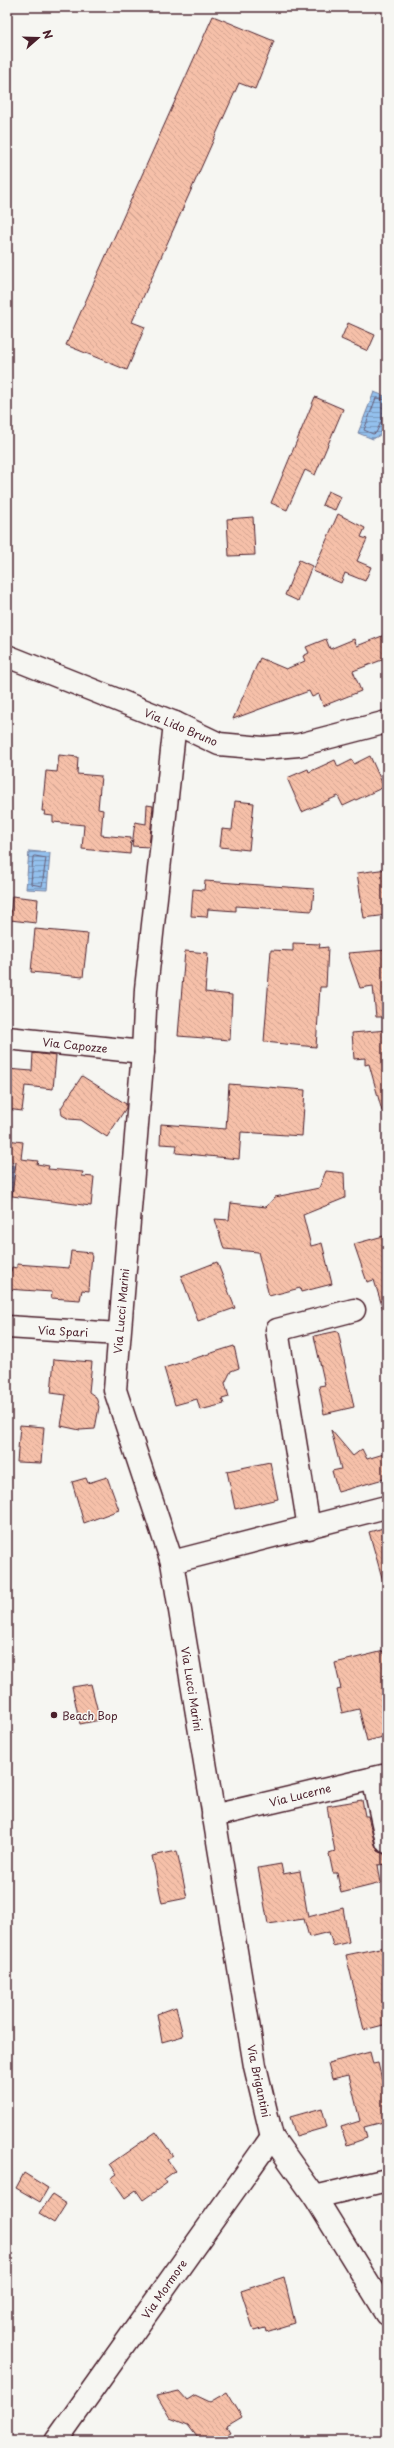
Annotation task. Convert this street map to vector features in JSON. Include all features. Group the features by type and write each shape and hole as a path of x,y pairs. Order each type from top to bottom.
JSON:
{"street":[{"name":"Via Lido Bruno","path":"7,656 176,723 219,744 263,748 299,745 387,722"},
{"name":"Via Lucci Marini","path":"176,723 146,989 143,1052 115,1390 172,1562 213,1816"},
{"name":"Via Capozze","path":"7,1038 143,1052"},
{"path":"309,1528 276,1330 354,1310"},
{"name":"Via Spari","path":"7,1328 119,1334"},
{"path":"172,1562 386,1507"},
{"path":"380,1776 387,1842"},
{"name":"Via Lucerne","path":"213,1816 380,1776"},
{"name":"Via Brigantini","path":"213,1816 255,2066 272,2137 315,2197 387,2314"},
{"name":"Via Mormore","path":"56,2441 272,2137"},
{"path":"315,2197 387,2180"}],"water":[{"path":"374,392 387,397 387,417 380,435 373,439 358,433"},
{"path":"29,851 50,853 47,890 26,889"},
{"path":"7,1165 15,1166 11,1201 7,1200"}],"building":[{"path":"213,16 274,41 255,89 239,83 132,322 145,327 127,370 66,345"},
{"path":"348,323 375,335 368,351 341,339"},
{"path":"315,397 343,409 315,475 305,470 287,510 271,503"},
{"path":"328,491 341,497 335,510 322,505"},
{"path":"338,514 365,528 361,537 367,539 357,561 371,567 365,581 345,573 341,583 313,571"},
{"path":"253,517 255,555 229,556 227,519"},
{"path":"299,560 312,566 298,601 285,595"},
{"path":"387,634 387,658 353,671 361,691 323,706 319,694 312,697 309,691 233,719 260,658 286,669 305,661 303,656 309,653 306,647 326,639 330,649 354,639 357,646"},
{"path":"59,755 78,757 77,774 101,776 98,809 103,810 101,835 131,838 130,854 82,849 84,825 53,822 53,816 44,815 45,811 42,811 46,771 57,772"},
{"path":"370,756 384,787 343,806 338,796 302,812 287,778 308,769 309,772 335,760 338,767 352,760 354,764"},
{"path":"235,801 254,803 249,850 220,847 222,829 232,830"},
{"path":"147,805 153,806 149,847 132,846 135,822 146,824"},
{"path":"387,869 387,915 364,918 357,873"},
{"path":"205,881 314,889 312,911 236,906 236,911 208,909 207,917 191,916 193,889 204,890"},
{"path":"12,896 38,899 36,923 10,920"},
{"path":"35,929 88,934 83,977 31,972"},
{"path":"293,943 320,944 319,948 328,947 326,987 320,987 316,1047 264,1042 271,950 293,951"},
{"path":"387,950 387,1017 376,1017 373,986 360,988 348,953"},
{"path":"185,951 208,953 205,992 232,995 230,1040 178,1036"},
{"path":"387,1030 387,1110 382,1111 369,1064 365,1065 365,1058 354,1059 352,1033"},
{"path":"33,1053 56,1056 53,1089 25,1086 22,1111 7,1109 7,1069 32,1071"},
{"path":"82,1076 126,1104 126,1108 107,1137 81,1120 69,1119 62,1115 61,1108"},
{"path":"229,1084 305,1090 302,1136 241,1132 239,1159 176,1153 177,1145 160,1144 161,1124 226,1129"},
{"path":"7,1140 23,1142 21,1159 38,1161 37,1164 49,1166 48,1169 83,1172 82,1176 94,1177 91,1206 12,1196 16,1162 7,1161"},
{"path":"326,1171 344,1173 345,1198 303,1215 311,1246 322,1243 332,1284 301,1292 300,1288 269,1296 258,1252 224,1249 215,1219 229,1220 231,1203 266,1207 275,1197 319,1188"},
{"path":"387,1235 387,1308 383,1309 374,1280 367,1282 354,1244"},
{"path":"71,1251 92,1253 89,1291 82,1290 80,1300 51,1298 52,1292 7,1289 7,1270 11,1271 12,1267 17,1268 17,1264 69,1268"},
{"path":"217,1262 235,1308 198,1321 181,1276"},
{"path":"338,1331 354,1407 324,1414 319,1386 325,1385 314,1336"},
{"path":"234,1346 239,1368 231,1371 225,1383 229,1397 222,1399 224,1404 200,1410 197,1399 175,1405 164,1368"},
{"path":"54,1359 92,1362 89,1392 96,1397 99,1407 95,1429 80,1430 61,1426 66,1395 51,1393"},
{"path":"20,1425 44,1427 41,1463 17,1462"},
{"path":"331,1430 353,1456 362,1449 367,1459 387,1453 387,1478 338,1492 332,1471 341,1469"},
{"path":"270,1462 278,1499 235,1509 227,1471"},
{"path":"107,1477 119,1510 84,1523 72,1482 86,1478 88,1483"},
{"path":"387,1527 387,1580 383,1581 369,1532"},
{"path":"384,1651 387,1662 387,1736 367,1741 359,1709 342,1713 337,1690 341,1689 335,1663"},
{"path":"91,1684 100,1720 80,1724 72,1687"},
{"path":"362,1800 365,1816 368,1816 375,1845 378,1851 384,1854 386,1864 378,1865 381,1883 341,1893 337,1873 333,1873 329,1854 335,1852 327,1806"},
{"path":"177,1851 187,1898 162,1903 152,1856"},
{"path":"281,1864 283,1874 300,1871 308,1917 343,1908 349,1942 333,1946 329,1932 309,1937 304,1919 268,1924 258,1868"},
{"path":"385,1947 387,1957 387,2024 364,2030 346,1955"},
{"path":"176,2007 183,2036 162,2042 157,2014"},
{"path":"370,2052 373,2064 378,2063 387,2101 387,2121 364,2127 367,2138 347,2145 341,2127 360,2121 349,2075 332,2079 328,2063"},
{"path":"322,2108 327,2127 296,2136 290,2117"},
{"path":"156,2132 173,2156 167,2160 175,2171 164,2179 167,2183 143,2200 136,2190 125,2198 111,2178 117,2174 110,2164"},
{"path":"24,2173 48,2188 40,2202 16,2188"},
{"path":"52,2195 66,2204 54,2223 39,2214"},
{"path":"284,2277 295,2323 266,2332 265,2328 254,2331 241,2291"},
{"path":"179,2391 187,2400 195,2395 210,2402 227,2392 242,2417 227,2426 231,2433 227,2435 230,2441 200,2441 188,2425 170,2418 157,2396"}],"place":[{"name":"Beach Bop","path":"54,1715"}]}
